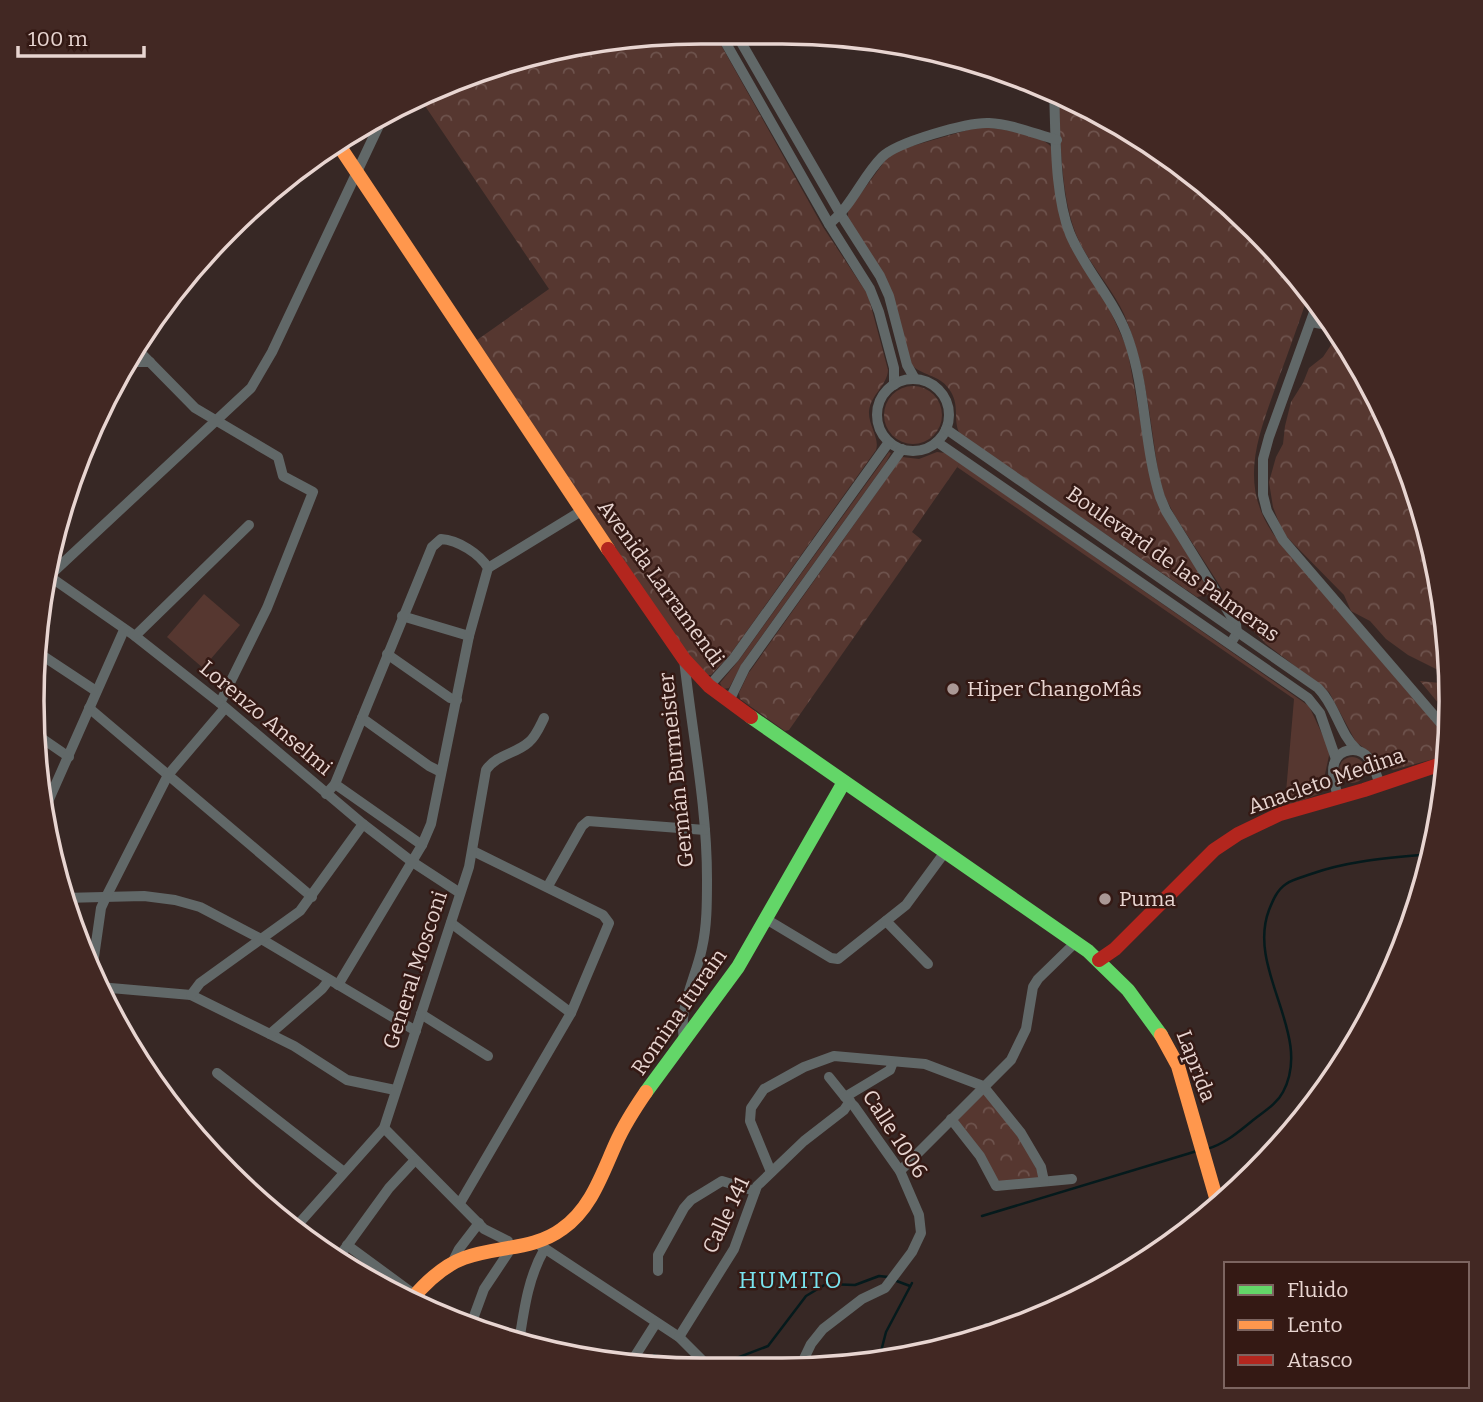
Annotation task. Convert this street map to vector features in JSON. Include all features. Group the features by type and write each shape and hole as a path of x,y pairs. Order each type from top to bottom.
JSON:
{"main road":[{"name":"Avenida Larramendi","path":"342,151 684,659 709,686 1099,960"},
{"name":"Anacleto Medina","path":"1099,960 1115,949 1225,841 1280,814 1436,766"},
{"name":"Romina Iturain","path":"417,1293 436,1273 452,1263 472,1255 509,1247 536,1245 561,1231 585,1206 598,1185 632,1112 722,992 844,782"},
{"name":"Laprida","path":"1099,960 1137,998 1168,1044 1183,1079 1215,1195"}],"street":[{"path":"726,44 875,300 894,368 894,384"},
{"path":"742,44 885,286 907,365 915,379"},
{"path":"1055,104 1060,187 1067,224 1082,255 1115,308 1129,340 1160,497 1236,624 1237,633 1231,643"},
{"path":"829,224 841,215 880,159 900,145 969,125 989,123 1057,140"},
{"path":"58,565 251,388 261,373 377,130"},
{"path":"1313,315 1265,449 1262,481 1267,511 1283,540 1439,721"},
{"path":"1311,322 1319,323"},
{"path":"94,954 101,908 106,897 168,775 223,705 267,608 313,492 283,476 278,457 195,408 143,355"},
{"path":"138,362 149,362"},
{"path":"915,379 932,384 944,396 949,413 946,429 937,442 919,450 902,449 890,442 882,432 878,414 882,397 894,384 915,379"},
{"name":"Boulevard de las Palmeras","path":"946,429 1318,688 1329,701 1348,741 1371,761 1380,785"},
{"path":"709,686 734,658 890,442"},
{"name":"Boulevard de las Palmeras","path":"937,442 1231,643 1312,702 1320,713 1336,759 1333,769 1338,797"},
{"path":"729,701 745,668 902,449"},
{"path":"270,1034 322,989 333,983 422,845 431,824 469,636 488,568 583,510"},
{"path":"135,636 249,525"},
{"path":"327,794 335,784 402,616 436,542 441,539 448,540 479,555 488,568"},
{"name":"Lorenzo Anselmi","path":"55,581 135,636 223,705 363,824 411,861 460,893"},
{"path":"402,616 469,636"},
{"path":"51,797 124,630"},
{"path":"387,654 457,700"},
{"path":"45,657 96,691"},
{"name":"Germán Burmeister","path":"684,659 701,779 707,878 705,933 681,1023 685,1042"},
{"path":"89,708 312,897"},
{"path":"362,718 429,766 442,772"},
{"name":"General Mosconi","path":"301,1222 384,1128 473,851 486,770 505,753 531,741 544,718"},
{"path":"45,741 69,757"},
{"path":"1336,759 1345,751 1357,750"},
{"path":"335,784 422,845"},
{"path":"548,886 582,826 588,821 705,830"},
{"path":"191,995 200,983 300,911 363,824"},
{"path":"460,1203 571,1013 608,923 603,915 473,851"},
{"path":"766,919 835,960 838,959 913,898 945,852"},
{"path":"74,898 144,896 189,903 263,940 415,1031"},
{"path":"886,921 928,964"},
{"path":"451,923 571,1013"},
{"path":"900,1171 1011,1060 1028,1022 1029,1000 1035,983 1076,942"},
{"path":"110,988 191,995 270,1034 347,1080 395,1090"},
{"path":"421,1014 488,1056"},
{"name":"Calle 141","path":"679,1337 734,1250 755,1191 771,1172 749,1118 751,1108 764,1089 783,1077 830,1056 932,1065 983,1086"},
{"name":"Calle 1006","path":"805,1357 823,1329 862,1299 881,1291 918,1242 921,1228 919,1215 900,1171 847,1099 890,1070 892,1062"},
{"path":"217,1073 345,1172"},
{"path":"771,1172 804,1141 845,1110 847,1099 829,1077"},
{"path":"983,1086 1021,1133 1041,1167 1044,1181"},
{"path":"951,1119 980,1156 996,1186 1072,1179"},
{"path":"384,1128 490,1233 507,1239 508,1253 484,1289 474,1317"},
{"path":"342,1251 389,1188 415,1160"},
{"path":"658,1271 658,1255 691,1200 722,1181 755,1191"},
{"path":"452,1263 479,1223"},
{"path":"347,1245 390,1279"},
{"path":"536,1245 679,1337 700,1358"},
{"path":"521,1333 535,1268 536,1245"},
{"path":"636,1355 656,1323"}],"green space":[{"path":"720,44 823,227 868,295 888,370 869,411 876,450 729,656 711,675 707,675 683,649 477,340 549,289 425,105 490,79 573,56 658,45"},
{"path":"1059,105 1111,132 1182,180 1247,236 1305,304 1259,439 1254,477 1256,496 1274,535 1438,726 1437,758 1393,770 1356,742 1329,692 1266,644 1240,617 1175,516 1164,495 1159,476 1146,394 1131,333 1124,314 1083,249 1073,226 1063,177"},
{"path":"978,127 1029,135 1052,148 1056,191 1127,348 1150,472 1208,585 1208,595 1197,597 960,434 955,401 949,389 940,380 911,364 892,293 848,219 848,211 887,158 902,149"},
{"path":"1332,343 1351,372 1389,449 1417,531 1427,573 1434,615 1438,672 1408,655 1386,639 1370,621 1351,611 1344,595 1283,533 1273,507 1269,482 1283,444 1291,402 1309,368 1323,357"},
{"path":"913,386 924,388 937,399 942,415 940,426 929,439 913,444 902,442 889,431 884,415 886,404 897,391"},
{"path":"889,452 891,453 885,464 743,662 729,688 723,689 720,683"},
{"path":"937,452 945,453 960,463 912,532 922,540 789,730 785,731 740,699 739,693 748,674 902,457 919,459"},
{"path":"960,463 1309,706 1330,751 1321,793 1286,807 1294,699 957,467"},
{"path":"204,594 240,625 203,668 167,637"},
{"path":"1420,681 1439,683 1439,704"},
{"path":"1352,757 1361,761 1365,770 1361,779 1352,783 1343,779 1339,770 1343,761"},
{"path":"982,1091 1020,1139 1040,1175 1038,1178 1004,1183 997,1180 957,1120"}],"waterway":[{"path":"1207,1149 1231,1137 1273,1104 1283,1092 1290,1070 1291,1048 1271,979 1264,933 1269,910 1278,892 1292,881 1326,869 1371,860 1421,855"},
{"path":"982,1216 1197,1151"},
{"path":"737,1358 768,1346 806,1296 826,1284 855,1285 879,1276 888,1277"},
{"path":"894,1280 910,1286"},
{"path":"881,1351 886,1332 912,1283"},
{"path":"653,1357 660,1357"}],"traffic: fast":[{"path":"751,717 1088,951 1128,990 1161,1035"},
{"path":"646,1092 738,967 844,782"}],"traffic: slow":[{"path":"343,151 608,549"},
{"path":"1161,1035 1178,1066 1215,1195"},
{"path":"417,1293 434,1276 456,1261 476,1254 539,1241 572,1221 595,1190 623,1130 646,1092"}],"traffic: jam":[{"path":"608,549 684,659 709,686 751,717"},
{"path":"1099,960 1115,949 1214,850 1238,834 1280,814 1436,766"}],"place":[{"name":"Hiper ChangoMâs","path":"953,689"},
{"name":"Puma","path":"1105,899"}],"district":[{"name":"HUMITO","path":"791,1280"}]}
